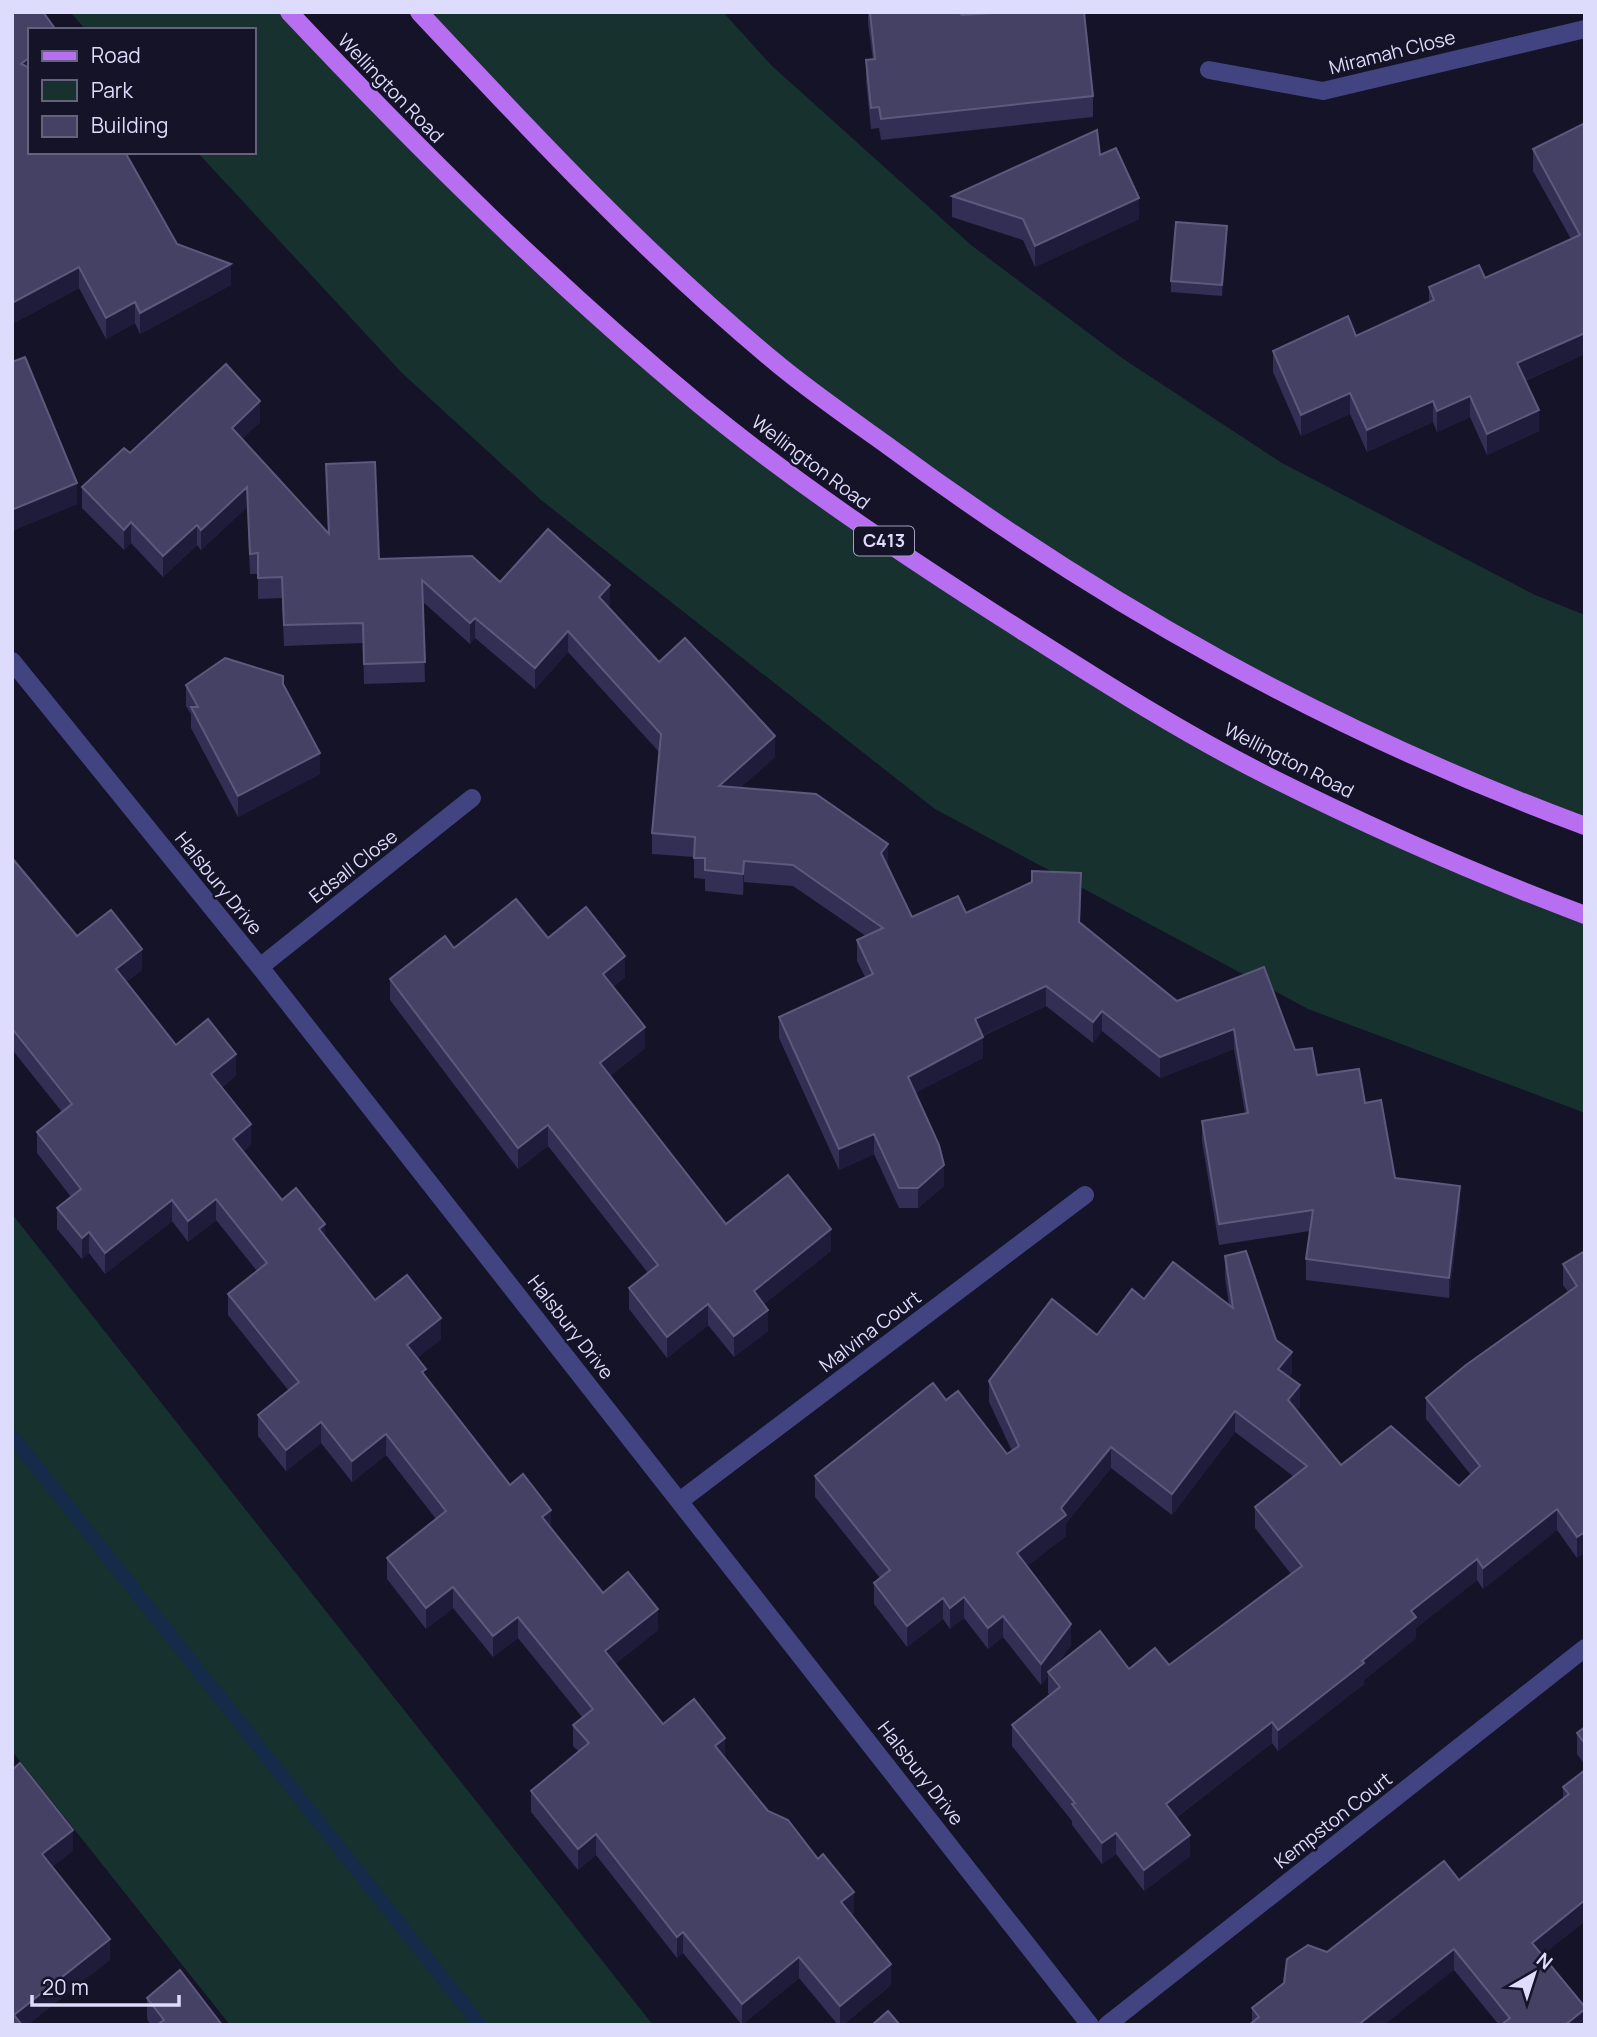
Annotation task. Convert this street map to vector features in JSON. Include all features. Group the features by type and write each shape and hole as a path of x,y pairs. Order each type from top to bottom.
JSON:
{"main road":[{"name":"Wellington Road","path":"289,12 408,139 583,300 700,404 827,503 1115,690 1267,776 1500,883 1585,915"},
{"path":"419,12 631,233 780,367 929,477 1081,580 1250,678 1409,756 1585,826"}],"street":[{"name":"Miramah Close","path":"1209,70 1323,91 1585,29"},
{"name":"Halsbury Drive","path":"12,661 260,967 681,1500 1090,2025"},
{"name":"Edsall Close","path":"260,967 472,798"},
{"name":"Malvina Court","path":"681,1500 1085,1195"},
{"name":"Kempston Court","path":"1107,2025 1585,1648"}],"green space":[{"path":"70,12 289,12 583,300 827,503 1267,776 1585,915 1585,1113 1308,1009 935,809 541,500 402,373 199,154 256,154 256,28 84,28"},
{"path":"419,12 723,12 771,65 971,245 1122,358 1282,463 1535,595 1585,615 1585,826 1409,756 1081,580 780,367"},
{"path":"12,1214 653,2025 230,2025 12,1751"}],"building":[{"path":"12,12 43,12 55,28 28,28 28,59 21,64 28,67 28,154 126,154 177,244 231,264 140,313 135,302 106,318 79,267 12,303"},
{"path":"870,12 958,12 962,15 1084,12 1093,96 881,119 879,107 871,108 866,60 875,59"},
{"path":"1585,123 1585,333 1517,363 1539,410 1487,434 1470,396 1437,411 1433,401 1367,430 1350,393 1301,415 1273,351 1348,316 1356,336 1434,300 1429,287 1479,265 1485,278 1580,235 1533,149"},
{"path":"1097,130 1100,155 1116,148 1139,198 1035,246 1023,219 952,196"},
{"path":"1176,222 1227,226 1222,285 1171,281"},
{"path":"25,357 77,483 14,509 12,362"},
{"path":"226,364 260,401 232,428 329,534 326,464 375,462 379,559 472,556 500,582 548,529 610,585 599,597 659,662 685,638 775,736 719,786 816,794 888,844 881,853 912,917 958,896 966,913 1032,882 1032,871 1081,873 1079,922 1177,1001 1264,967 1295,1050 1312,1048 1317,1075 1359,1069 1365,1103 1381,1100 1395,1178 1460,1186 1449,1278 1306,1259 1313,1210 1219,1224 1202,1121 1248,1113 1234,1029 1160,1057 1102,1011 1093,1022 1046,986 975,1019 983,1037 908,1077 939,1145 944,1165 918,1188 899,1188 874,1134 839,1149 779,1017 873,974 857,940 883,928 793,865 744,861 743,874 705,870 705,858 694,858 695,837 652,833 661,734 568,631 535,668 475,618 470,623 422,580 425,662 364,664 363,623 284,625 282,577 258,578 258,553 250,554 247,487 201,530 197,525 163,556 131,522 124,530 82,487 124,448 130,453"},
{"path":"225,658 283,676 283,684 320,753 238,796 191,707 198,707 186,685"},
{"path":"12,858 77,936 111,910 142,949 116,969 176,1045 208,1019 236,1054 211,1074 251,1124 233,1139 282,1200 296,1188 325,1224 319,1229 375,1300 407,1275 441,1318 407,1345 426,1369 422,1372 510,1485 523,1474 551,1510 542,1517 603,1593 628,1572 658,1609 605,1651 663,1724 694,1699 725,1738 715,1746 768,1811 788,1820 818,1859 823,1854 854,1892 841,1902 891,1964 840,2006 799,1957 742,2004 683,1932 677,1937 596,1834 578,1849 531,1791 589,1743 573,1725 593,1709 518,1617 493,1636 453,1587 426,1608 387,1558 446,1511 386,1434 352,1461 321,1422 286,1450 258,1415 299,1382 228,1294 267,1263 216,1199 188,1221 172,1200 105,1253 89,1232 82,1238 57,1208 81,1189 37,1132 72,1104 14,1031 12,1032"},
{"path":"516,899 548,938 586,907 625,956 603,974 645,1027 600,1063 726,1224 788,1175 831,1229 754,1291 768,1310 734,1336 708,1304 667,1337 629,1288 658,1265 548,1125 518,1148 390,979 445,936 454,948"},
{"path":"1246,1251 1276,1340 1292,1352 1278,1369 1300,1385 1288,1400 1341,1465 1391,1426 1459,1486 1480,1466 1426,1398 1466,1365 1577,1286 1563,1264 1585,1251 1585,1532 1577,1537 1557,1509 1483,1568 1477,1559 1411,1611 1416,1617 1362,1661 1364,1663 1278,1730 1272,1722 1166,1804 1190,1835 1144,1870 1116,1833 1102,1843 1072,1804 1075,1803 1012,1725 1060,1687 1048,1672 1100,1631 1129,1669 1155,1648 1169,1665 1302,1566 1255,1507 1307,1466 1235,1411 1172,1494 1111,1447 1061,1508 1066,1515 1017,1553 1071,1624 1041,1664 1003,1616 988,1628 964,1597 950,1608 943,1598 907,1626 874,1583 890,1570 815,1476 933,1383 946,1400 958,1391 1007,1454 1019,1446 989,1381 1052,1299 1097,1335 1132,1289 1144,1299 1173,1262 1233,1308 1225,1256"},
{"path":"1585,1727 1585,1744 1577,1733"},
{"path":"20,1763 73,1830 42,1854 110,1939 14,2015 22,2025 12,2025 12,1770"},
{"path":"1585,1770 1585,1900 1532,1943 1585,2007 1565,2025 1501,2025 1510,2018 1454,1949 1358,2025 1249,2025 1259,2017 1252,2008 1284,1983 1287,1959 1308,1945 1327,1952 1444,1861 1459,1880 1569,1794 1563,1787"},
{"path":"180,1970 222,2025 157,2025 164,2020 147,1998"},
{"path":"888,2011 900,2025 872,2025"}],"waterway":[{"path":"12,1436 480,2025"}]}
